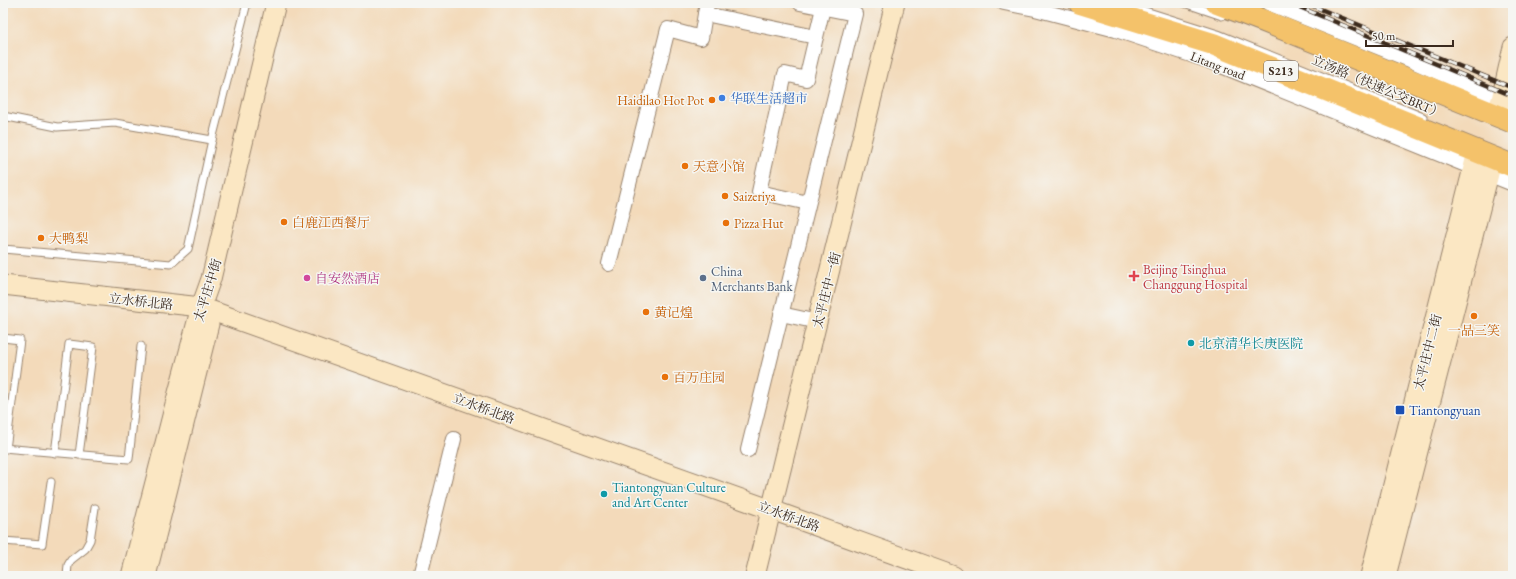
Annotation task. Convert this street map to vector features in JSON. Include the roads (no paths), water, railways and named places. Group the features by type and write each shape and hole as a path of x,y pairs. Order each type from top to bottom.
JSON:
{"main road":[{"name":"太平庄中街","path":"146,576 207,309 212,279 276,3"},
{"name":"太平庄中街","path":"131,576 175,404 207,309 221,289 290,3"},
{"name":"太平庄中一街","path":"755,576 895,3"},
{"name":"Litang road","path":"1080,3 1213,44 1483,163 1513,166"},
{"path":"1223,11 1271,24 1506,110 1513,47"},
{"name":"太平庄中二街","path":"1370,576 1483,163"},
{"name":"太平庄中二街","path":"1386,576 1483,163"},
{"name":"立水桥北路","path":"3,285 207,309 954,576"}],"street":[{"path":"748,450 855,14 800,3"},
{"name":"Litang road","path":"1004,3 1035,9 1116,30 1209,61 1483,163 1513,184"},
{"path":"1268,3 1410,60 1506,110"},
{"path":"609,264 668,29 701,38 706,8 816,37"},
{"path":"808,203 759,192 785,74 806,79 823,8"},
{"path":"781,314 818,322"},
{"path":"420,576 454,439"}],"lane":[{"path":"3,249 170,264 188,249 212,140 247,3"},
{"name":"立汤路（快速公交BRT）","path":"1120,3 1218,34 1433,122"},
{"path":"1184,3 1223,11"},
{"path":"3,116 57,127 115,123 212,140"},
{"path":"3,338 20,340 4,448 129,459 141,346"},
{"path":"55,453 69,344 93,347 79,455"},
{"path":"3,541 42,544 51,482"},
{"path":"67,576 68,565 71,560 85,549 90,540 95,508"}],"railway":[{"path":"1290,3 1513,96"},
{"path":"1313,6 1513,88"}],"place":[{"name":"华联生活超市","path":"722,98"},
{"name":"Haidilao Hot Pot","path":"712,100"},
{"name":"天意小馆","path":"685,166"},
{"name":"Saizeriya","path":"725,196"},
{"name":"白鹿江西餐厅","path":"284,222"},
{"name":"Pizza Hut","path":"726,223"},
{"name":"大鸭梨","path":"41,238"},
{"name":"Beijing Tsinghua Changgung Hospital","path":"1134,276"},
{"name":"自安然酒店","path":"307,278"},
{"name":"China Merchants Bank","path":"703,278"},
{"name":"黄记煌","path":"646,312"},
{"name":"一品三笑","path":"1474,316"},
{"name":"北京清华长庚医院","path":"1191,343"},
{"name":"百万庄园","path":"665,377"},
{"name":"Tiantongyuan","path":"1400,410"},
{"name":"Tiantongyuan Culture and Art Center","path":"604,494"}]}
